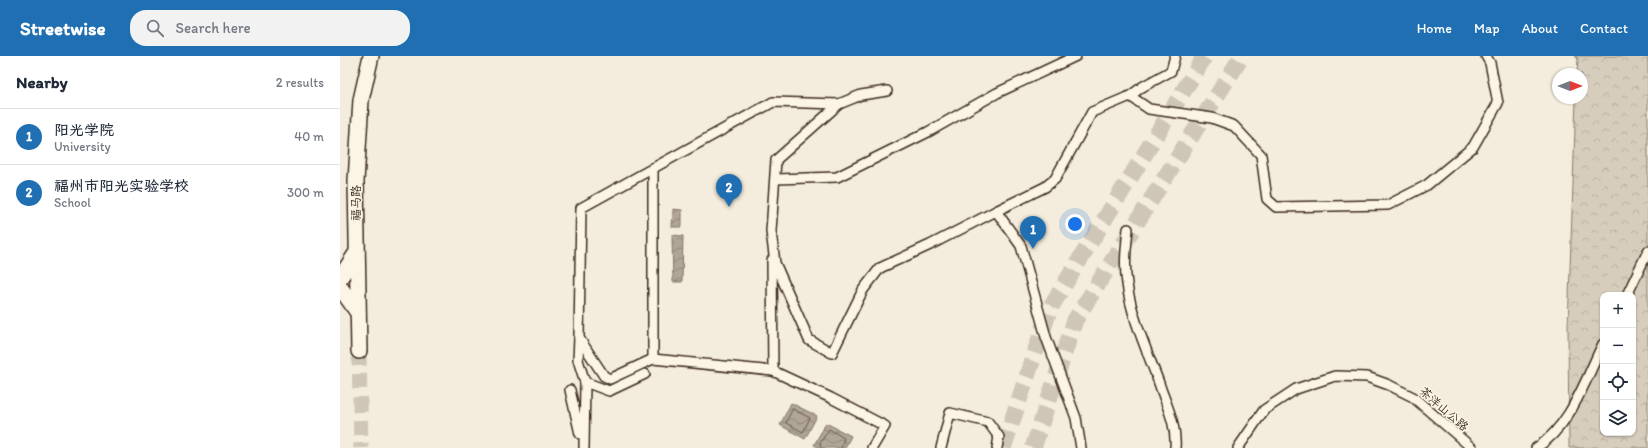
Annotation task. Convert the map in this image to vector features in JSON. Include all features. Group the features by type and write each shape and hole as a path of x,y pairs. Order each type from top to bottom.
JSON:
{"main road":[{"name":"福马路","path":"359,351 356,181 361,100 371,56"},
{"path":"340,265 348,262 357,252"},
{"path":"340,278 357,252"},
{"path":"340,287 358,313"},
{"path":"340,302 349,304 358,313"}],"street":[{"path":"776,179 837,178 928,132 997,94 1076,56"},
{"path":"771,231 776,263 808,340 832,353 863,290 880,268 930,245 1045,187 1055,179 1092,112 1130,96 1171,70 1175,56"},
{"path":"1130,96 1149,109 1212,118 1234,126 1261,155 1267,199 1276,207 1388,205 1427,185 1472,147 1498,103 1490,63 1486,56"},
{"path":"773,372 771,231 776,179 776,160 839,104 861,95 887,91"},
{"path":"584,448 585,382 578,360 581,208 773,102 839,104"},
{"path":"653,168 653,359"},
{"path":"996,211 1021,246 1046,337 1076,418 1081,448"},
{"path":"1128,229 1125,266 1127,286 1136,320 1170,411 1175,432 1175,448"},
{"path":"1628,292 1648,251"},
{"path":"579,338 604,376 610,379 653,359 773,372 831,398 885,426 872,448"},
{"path":"1536,448 1552,436 1571,409 1600,350"},
{"path":"585,382 609,391 645,374"},
{"name":"茶洋山公路","path":"1238,448 1264,410 1296,389 1335,376 1367,377 1389,385 1413,397 1472,448"},
{"path":"570,390 584,448"},
{"path":"941,448 950,413 988,422 999,437 997,448"}],"green space":[{"path":"1575,56 1648,56 1648,448 1569,448 1568,327 1576,104 1588,104 1588,68 1577,68 1578,59"}],"water":[{"path":"673,209 682,210 682,227 672,227"},
{"path":"672,235 683,236 682,282 673,282"},
{"path":"791,403 817,416 805,439 780,425"},
{"path":"826,423 851,436 845,448 820,448 814,445"}],"tunnel":[{"path":"1003,448 1050,308 1205,56"},
{"path":"1033,448 1075,320 1242,56"},
{"path":"359,351 361,448"}],"place":[{"name":"福州市阳光实验学校","path":"729,207"},
{"name":"阳光学院","path":"1033,249"}]}
